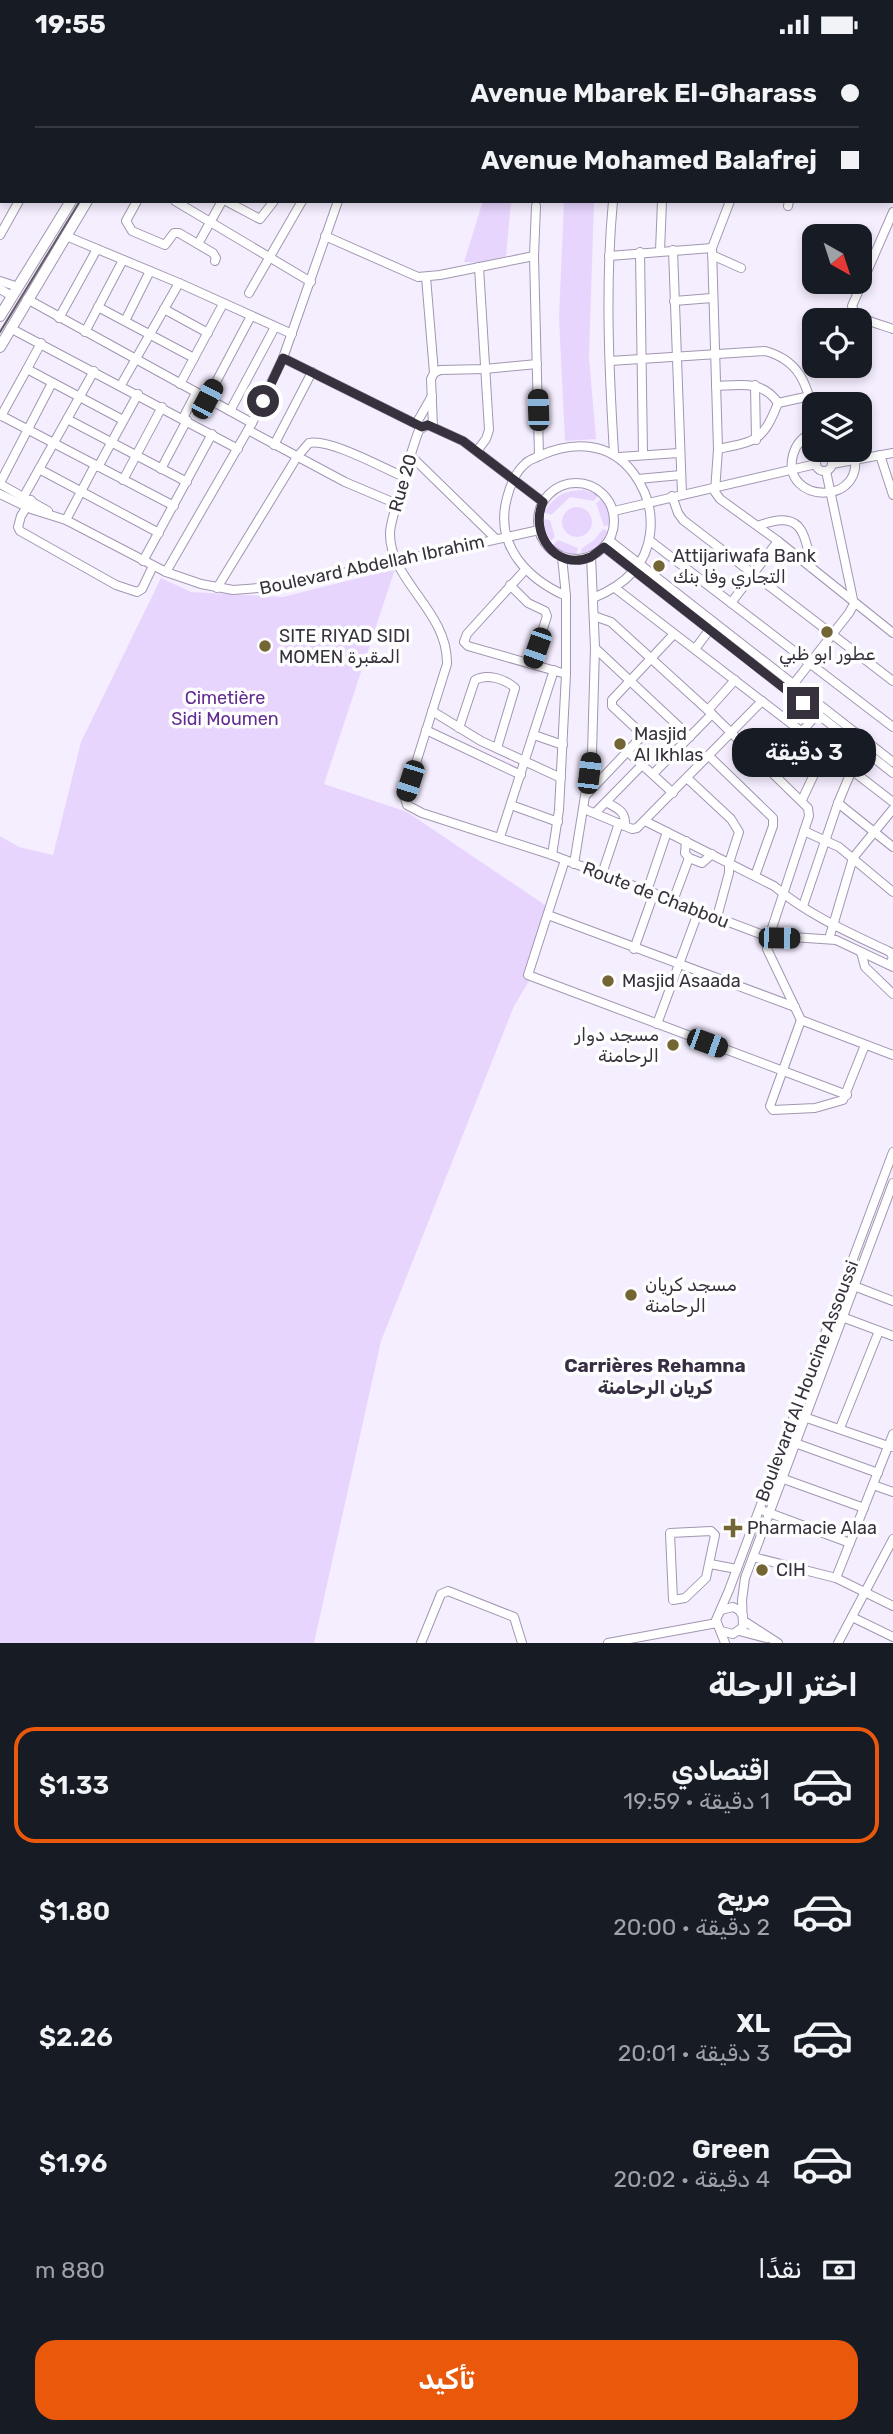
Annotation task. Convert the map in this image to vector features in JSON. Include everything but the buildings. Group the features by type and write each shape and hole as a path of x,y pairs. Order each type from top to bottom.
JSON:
{"main road":[{"path":"0,316 70,203"},
{"path":"0,347 87,203"}],"street":[{"path":"0,235 18,203"},
{"path":"136,203 126,221 132,231 164,244 168,244 176,233 213,253 215,261"},
{"path":"179,203 311,282"},
{"path":"198,244 223,203"},
{"path":"228,203 260,219 272,203"},
{"path":"249,293 301,203"},
{"path":"166,572 238,449 283,358 337,203"},
{"path":"593,598 615,587 638,568 649,540 651,521 649,502 638,479 616,455 610,361 609,256 613,203"},
{"path":"660,251 662,203"},
{"path":"729,203 712,251 718,449 718,477 715,488 720,499 778,541 893,633"},
{"path":"536,206 534,256 539,456"},
{"path":"893,212 852,306 856,314 893,329"},
{"path":"66,236 292,334"},
{"path":"325,236 410,275 426,277 534,256"},
{"path":"59,318 96,249"},
{"path":"609,256 673,250 712,251 741,268"},
{"path":"673,250 682,494"},
{"path":"640,252 643,455"},
{"path":"85,332 123,260"},
{"path":"477,451 488,434 480,267"},
{"path":"125,321 150,271"},
{"path":"426,277 434,373 431,379 433,427"},
{"path":"0,281 15,291"},
{"path":"121,385 179,283"},
{"path":"0,289 15,291"},
{"path":"674,301 712,298"},
{"path":"27,299 230,411 274,445 345,482 397,504"},
{"path":"180,384 223,304"},
{"path":"98,307 194,358"},
{"path":"164,309 208,333"},
{"path":"207,399 251,317"},
{"path":"230,411 275,327"},
{"path":"10,328 238,449"},
{"path":"41,343 0,416 174,506"},
{"path":"610,361 715,353 772,353 798,371 808,392"},
{"path":"283,358 419,425 428,425 463,441 543,502"},
{"path":"434,373 440,370 537,364"},
{"path":"27,369 123,419"},
{"path":"94,371 38,469 18,523 19,530 134,592 142,589 153,566"},
{"path":"274,445 312,372"},
{"path":"0,483 52,383"},
{"path":"716,386 755,385 768,391 778,403"},
{"path":"755,385 756,440"},
{"path":"160,468 196,393"},
{"path":"66,520 138,394"},
{"name":"Rue 20","path":"396,561 390,533 419,425 432,396"},
{"path":"778,403 802,398"},
{"path":"718,449 756,440 768,424 778,403"},
{"path":"123,480 162,407"},
{"path":"67,419 187,482"},
{"path":"143,561 212,434"},
{"path":"802,438 793,453 793,469 796,477 807,489 822,494 831,493 846,485 852,477 856,462"},
{"path":"217,588 297,457 309,443 319,442 404,477"},
{"path":"566,596 545,586 525,570 511,551 504,509 514,479 525,464 560,449 584,445 616,455 680,453"},
{"path":"872,457 893,453"},
{"path":"410,455 495,538"},
{"path":"880,455 893,495"},
{"path":"790,688 852,609 854,601 831,493 830,462"},
{"path":"614,511 816,464 822,470 848,462"},
{"path":"38,469 159,533"},
{"path":"638,479 681,475"},
{"name":"Boulevard Abdellah Ibrahim","path":"0,483 53,515 166,572 217,588 250,591 284,586 539,530"},
{"path":"569,483 585,484 606,496 614,511 615,521 607,544 591,557 562,557 547,546 539,530 538,516 543,502 554,490 569,483"},
{"name":"Boulevard Abdellah Ibrahim","path":"0,494 27,501"},
{"path":"672,496 682,520 892,678"},
{"path":"758,526 782,519 794,524 807,542 811,567"},
{"path":"649,540 893,727"},
{"path":"731,603 778,541"},
{"path":"607,544 893,773"},
{"path":"552,855 558,822 565,674 566,596 562,557"},
{"path":"575,864 592,753 595,648 591,557"},
{"path":"396,561 432,615 444,639 447,664 426,730 521,775"},
{"path":"638,568 710,629 893,762"},
{"path":"525,570 465,636 464,642 468,646 565,674"},
{"path":"510,585 528,603 545,611 547,616 532,663"},
{"path":"615,587 893,802"},
{"path":"594,616 608,619 710,712 802,800 810,811 767,949 801,1020 893,1055"},
{"path":"695,649 710,629"},
{"path":"586,794 642,734 611,703 674,634"},
{"path":"595,648 690,737"},
{"path":"500,837 554,670"},
{"path":"459,728 475,680 487,676 510,684 515,688 497,748"},
{"path":"653,774 690,737 735,680"},
{"path":"584,809 635,829 762,701"},
{"path":"432,711 497,748 561,778"},
{"path":"769,770 817,714"},
{"name":"Route de Chabbou","path":"426,730 405,798 407,805 415,810 552,855 769,937 829,939 891,966"},
{"path":"534,734 562,745"},
{"path":"802,800 825,751"},
{"path":"628,752 673,793"},
{"path":"709,756 773,817 773,825 755,876"},
{"path":"595,813 642,765"},
{"path":"803,906 851,772"},
{"path":"687,778 737,828 738,835 717,917"},
{"path":"602,874 625,818 622,812 606,802"},
{"path":"838,803 893,848"},
{"path":"511,805 558,822"},
{"path":"829,939 853,858 893,809"},
{"path":"645,821 774,886 833,925 891,953 891,966"},
{"path":"804,831 825,839 853,858 893,892"},
{"path":"634,949 667,832"},
{"path":"686,841 685,851 689,858 702,863 712,854"},
{"path":"673,901 689,858"},
{"path":"565,860 528,975 847,1095"},
{"path":"657,1024 699,911"},
{"path":"548,915 795,1007"},
{"path":"860,952 865,967 893,994"},
{"path":"801,1020 770,1106 772,1110 830,1105 841,1101 847,1095 865,1045"},
{"name":"Boulevard Al Houcine Assoussi","path":"721,1610 893,1152"},
{"name":"Boulevard Al Houcine Assoussi","path":"744,1619 743,1587 753,1557 853,1286 890,1199 893,1183"},
{"path":"853,1286 893,1301"},
{"path":"842,1317 893,1336"},
{"path":"840,1427 879,1331"},
{"path":"804,1417 840,1427 891,1447"},
{"path":"836,1578 891,1447 893,1434"},
{"path":"795,1443 878,1473"},
{"path":"781,1478 864,1508"},
{"path":"873,1485 893,1492"},
{"path":"759,1509 850,1543"},
{"path":"714,1532 710,1564 704,1580 683,1600 673,1600 670,1533 714,1532"},
{"path":"838,1643 892,1544"},
{"path":"753,1557 836,1578 893,1605"},
{"path":"710,1564 737,1569"},
{"path":"421,1643 441,1594 448,1591 514,1617 522,1643"},
{"path":"744,1619 726,1643 719,1627 721,1610 733,1607 739,1610 744,1619 775,1641"},
{"path":"852,1617 893,1637"},
{"path":"608,1643 719,1627 775,1641"}],"green space":[{"path":"482,203 511,203 506,256 481,263 464,262"},
{"path":"564,203 594,203 589,357 596,439 565,441 559,318"},
{"path":"584,490 598,495 594,501 570,497 551,515 544,512 561,495"},
{"path":"602,499 614,518 611,525 604,526 596,503"},
{"path":"577,507 588,511 592,522 588,533 577,537 566,533 562,522 566,511"},
{"path":"542,519 550,520 555,537 550,541 541,531"},
{"path":"603,529 610,532 606,542 596,551 582,556 581,549"},
{"path":"558,540 578,548 576,556 564,553 553,545"},
{"name":"Cimetière Sidi Moumen","path":"395,569 324,784 407,812 551,909 529,981 514,1006 381,1341 314,1643 0,1643 0,836 19,847 53,855 81,742 161,578 191,592 283,597"}],"tram line":[{"path":"0,332 79,203"}],"place":[{"name":"Attijariwafa Bank التجاري وفا بنك","path":"659,566"},
{"name":"عطور ابو ظبي","path":"827,632"},
{"name":"SITE RIYAD SIDI MOMEN المقبرة","path":"265,646"},
{"name":"Masjid Al Ikhlas","path":"620,744"},
{"name":"Masjid Asaada","path":"608,981"},
{"name":"مسجد دوار الرحامنة","path":"673,1045"},
{"name":"مسجد كريان الرحامنة","path":"631,1295"},
{"name":"Pharmacie Alaa","path":"733,1528"},
{"name":"CIH","path":"762,1570"}],"district":[{"name":"Carrières Rehamna كريان الرحامنة","path":"655,1376"}],"route":[{"path":"263,401 283,358 422,427 428,425 449,433 487,458 543,502 538,516 539,530 547,546 554,552 562,557 582,559 591,557 604,547 803,703"}]}
